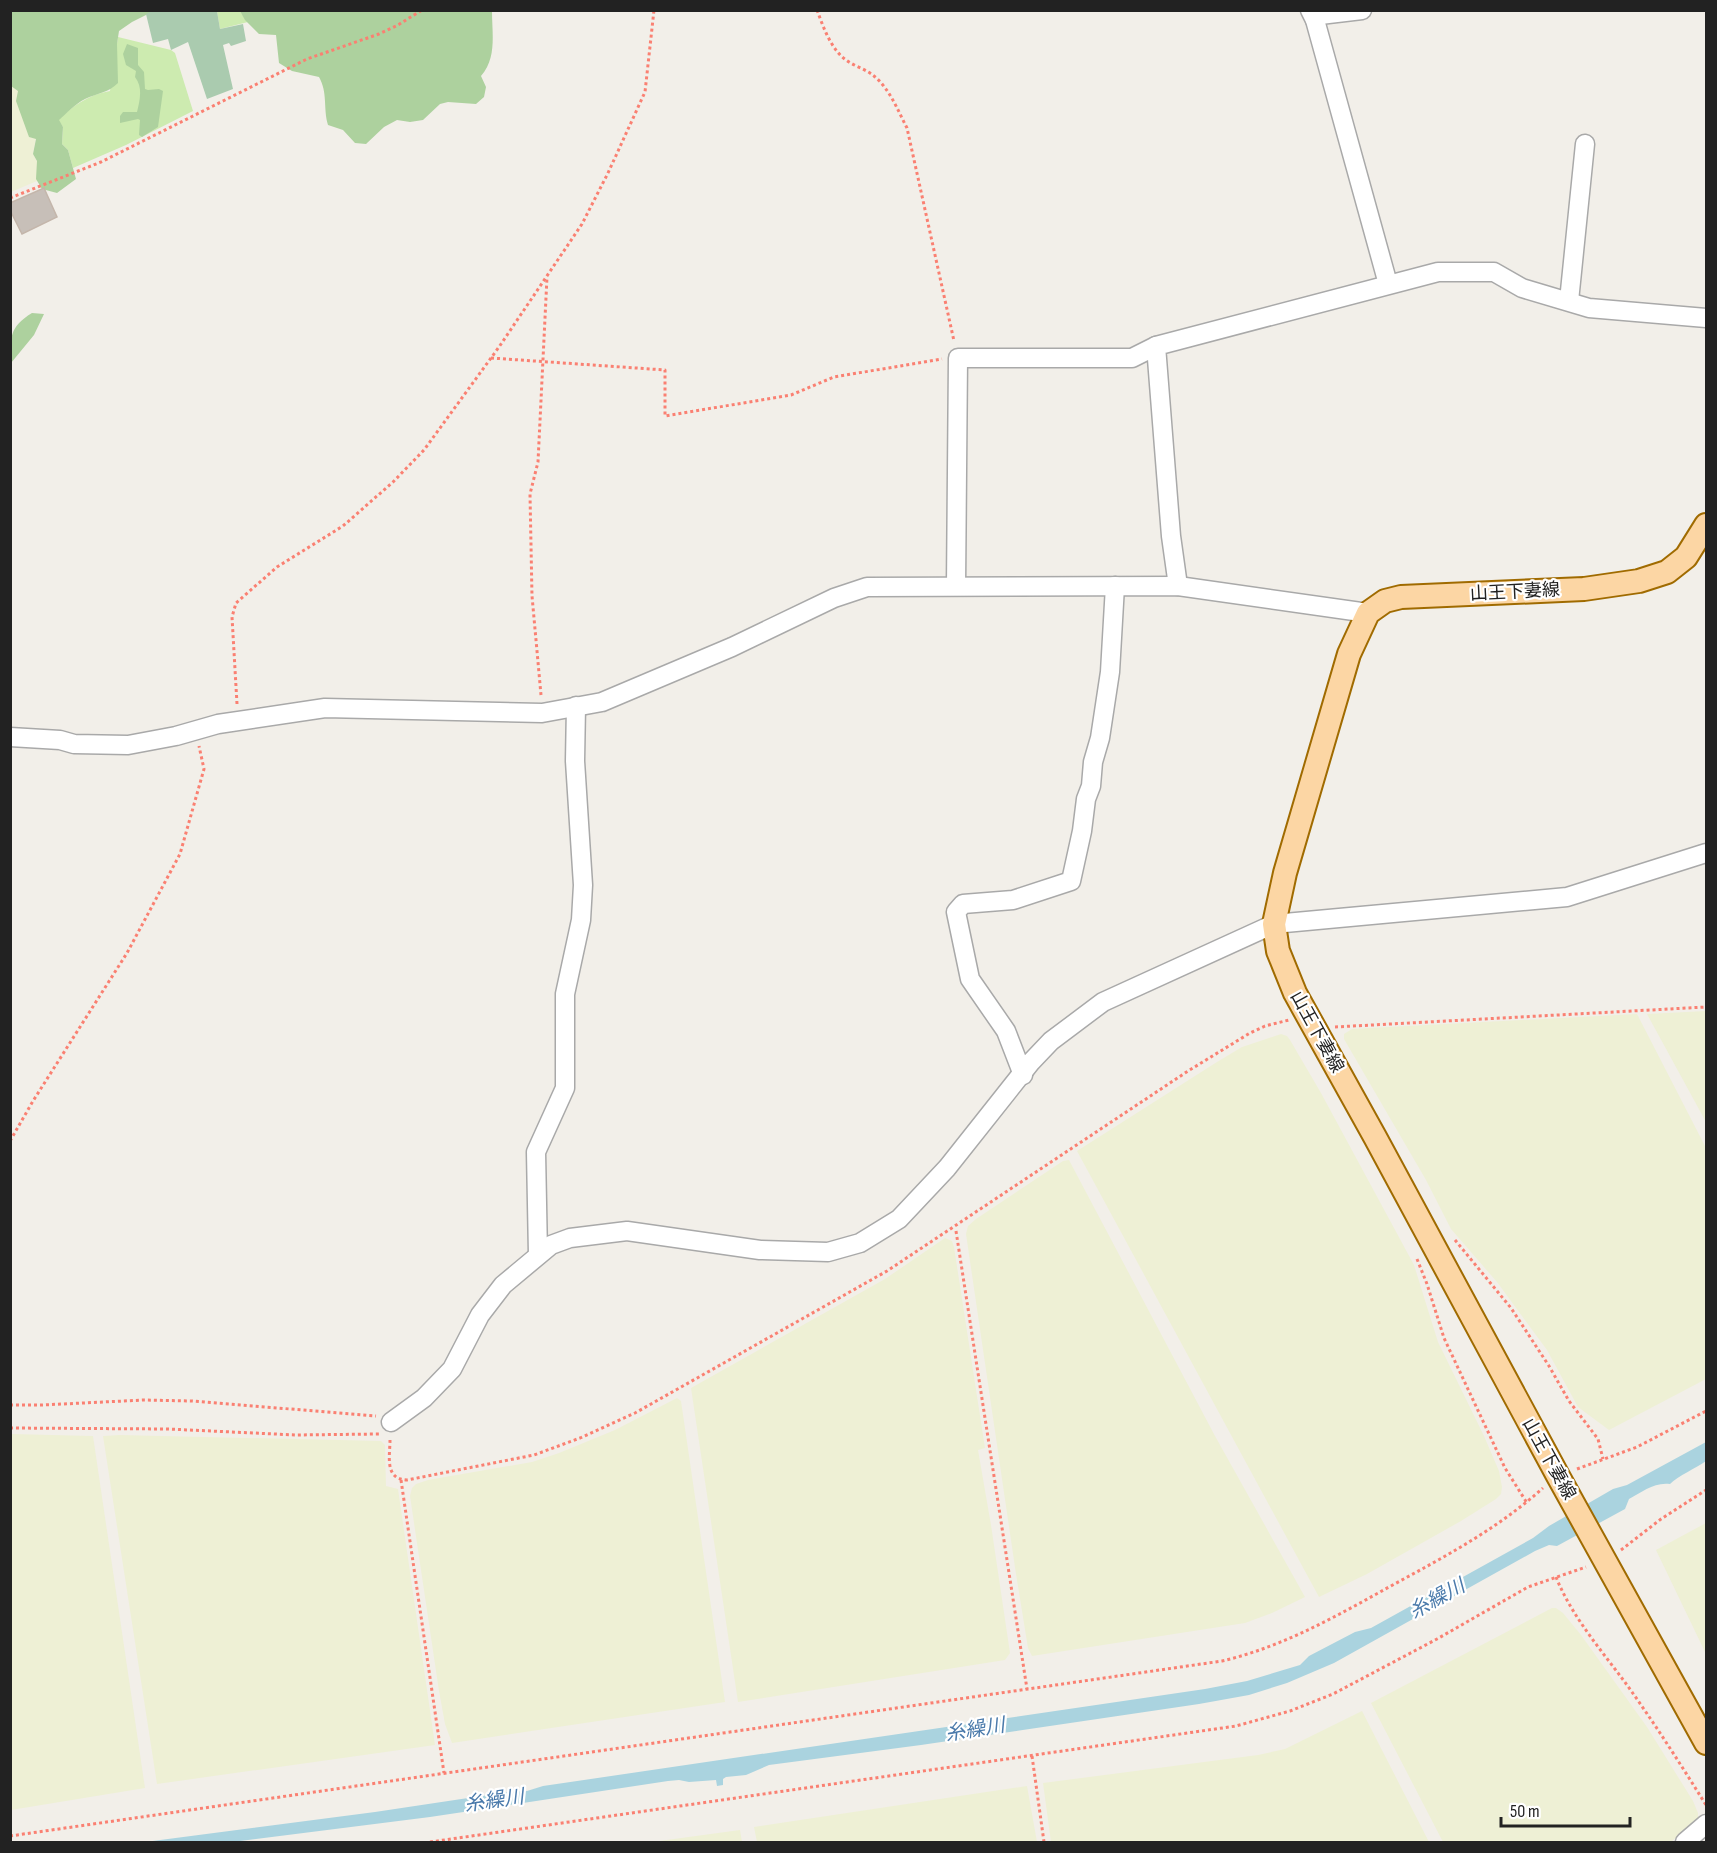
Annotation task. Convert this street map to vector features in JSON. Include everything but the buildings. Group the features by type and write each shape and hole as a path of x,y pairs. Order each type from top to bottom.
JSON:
{"main road":[{"name":"山王下妻線","path":"1707,525 1686,557 1667,572 1639,581 1584,589 1401,597 1385,601 1368,613 1349,654 1319,751 1285,873 1274,924 1278,951 1302,1024 1707,1743"}],"street":[{"path":"1362,10 1312,15 1388,284"},
{"path":"1569,301 1585,144"},
{"path":"956,586 958,358 1132,358 1156,346 1438,272 1494,273 1522,288 1589,308 1707,318"},
{"path":"1156,346 1171,536 1178,586"},
{"path":"1023,1075 1006,1031 970,979 956,912 963,904 1013,900 1071,881 1082,831 1086,799 1091,786 1093,762 1100,738 1110,672 1115,586"},
{"path":"10,737 60,740 74,744 128,745 238,721 286,712 325,708 542,714 602,702 732,648 834,598 867,587 1178,586 1368,613"},
{"path":"538,1255 536,1152 565,1088 565,994 580,920 582,897 575,761 576,706"},
{"path":"391,1428 452,1369 480,1315 503,1285 551,1245 570,1238 627,1231 662,1234 702,1243 760,1251 828,1252 860,1243 899,1219 947,1168 1023,1075 1031,1062 1051,1041 1103,1002 1274,924 1567,897 1707,853"},
{"path":"1685,1842 1707,1824"}],"path":[{"path":"10,198 101,162 307,59 380,33 422,10"},
{"path":"238,721 232,617 237,603 277,567 343,526 393,482 424,450 490,358 582,224 608,173 645,92 654,10"},
{"path":"490,358 665,370 665,416 791,395 834,377 958,358 907,129 882,84 873,75 840,55 831,42 817,10"},
{"path":"542,714 532,596 530,494 538,462 547,276"},
{"path":"10,1141 127,953 180,854 204,769 196,730"},
{"path":"10,1405 144,1400 192,1401 372,1415 384,1418 391,1428 392,1471 393,1476 401,1479 534,1455 580,1438 635,1413 886,1270 1188,1071 1265,1026 1707,1007"},
{"path":"956,1231 1027,1689"},
{"path":"1449,1232 1511,1308 1569,1401 1598,1438 1603,1460"},
{"path":"1416,1257 1444,1338 1505,1468 1527,1503"},
{"path":"10,1310 10,1333"},
{"path":"10,1836 1194,1665 1251,1654 1336,1616 1467,1545 1495,1528 1527,1503 1603,1460 1637,1447 1707,1411"},
{"path":"10,1428 156,1429 296,1435 391,1428"},
{"path":"401,1479 444,1773"},
{"path":"430,1842 455,1841 1236,1726 1290,1711 1333,1694 1507,1597 1556,1577 1602,1554 1707,1490"},
{"path":"1556,1577 1573,1610 1707,1805"},
{"path":"1032,1756 1044,1842"}],"green space":[{"path":"154,10 217,11 220,29 243,24 246,41 231,46 229,43 223,45 233,89 207,99 188,42 171,50 168,39 153,43 146,14"},
{"path":"11,11 154,11 119,31 118,83 106,91 81,101 59,120 63,127 62,144 68,150 76,179 57,193 42,189 36,179 37,161 33,154 36,139 29,137 16,101 18,91 11,86"},
{"path":"217,11 240,11 248,22 220,29"},
{"path":"240,11 492,11 492,54 481,76 486,87 484,97 476,104 448,102 440,104 423,120 410,122 397,120 384,127 366,144 355,143 343,130 328,125 324,89 319,77 292,71 279,63 276,35 259,34 245,20"},
{"path":"118,37 171,50 175,53 193,111 126,145 73,168 68,150 62,144 63,127 58,120 82,101 110,91"},
{"path":"127,44 138,48 138,65 144,72 145,89 163,91 158,127 142,137 139,135 140,120 120,123 120,116 123,112 137,112 140,98 140,89 135,77 136,71 126,65 123,54"},
{"path":"11,86 18,90 29,137 36,138 33,154 37,161 37,181 11,192"},
{"path":"32,313 44,314 34,335 11,363 12,334 19,323"},
{"path":"1706,1011 1706,1122 1647,1014"},
{"path":"1637,1014 1706,1148 1706,1379 1609,1430 1578,1407 1547,1350 1497,1282 1451,1229 1426,1180 1344,1039 1344,1034 1352,1029"},
{"path":"1281,1034 1290,1040 1321,1093 1414,1265 1438,1342 1484,1436 1499,1471 1502,1487 1501,1494 1496,1499 1461,1521 1367,1574 1319,1597 1077,1151 1242,1047"},
{"path":"1069,1160 1215,1436 1305,1597 1245,1623 1032,1656 1028,1648 1016,1574 966,1234 968,1226 976,1219 1063,1161"},
{"path":"945,1238 952,1241 954,1247 985,1448 978,1450 1010,1653 1005,1660 738,1702 691,1388 885,1279"},
{"path":"677,1398 681,1401 725,1702 452,1743 445,1724 439,1691 410,1496 412,1488 428,1480 532,1462 559,1453 615,1430"},
{"path":"11,1434 93,1436 145,1788 11,1810"},
{"path":"103,1436 381,1441 385,1445 386,1486 398,1489 435,1745 157,1784"},
{"path":"1706,1523 1706,1654 1656,1550"},
{"path":"1552,1608 1563,1613 1581,1635 1647,1727 1693,1801 1698,1818 1671,1842 1443,1842 1371,1703"},
{"path":"1362,1711 1429,1842 1051,1842 1043,1783 1258,1755 1285,1749"},
{"path":"1027,1786 1037,1842 757,1842 754,1827"},
{"path":"740,1830 742,1842 652,1842"}],"water":[{"name":"糸繰川","path":"1706,1442 1706,1461 1670,1484 1653,1486 1629,1499 1625,1509 1557,1546 1549,1545 1535,1551 1334,1663 1287,1683 1249,1695 921,1745 769,1765 746,1775 726,1777 723,1779 723,1785 717,1786 716,1780 668,1781 430,1817 232,1842 145,1842 527,1791 543,1786 1247,1681 1300,1665 1309,1656 1355,1632 1371,1628 1533,1538 1549,1526 1613,1489 1627,1485"}]}
